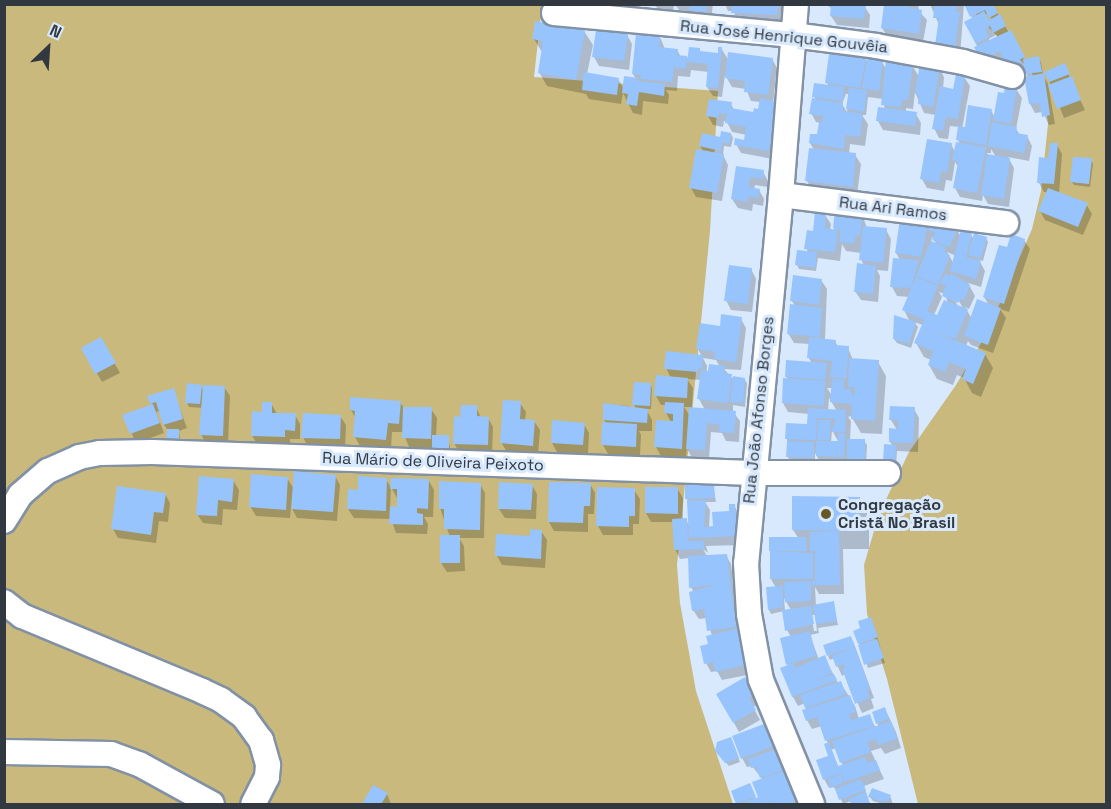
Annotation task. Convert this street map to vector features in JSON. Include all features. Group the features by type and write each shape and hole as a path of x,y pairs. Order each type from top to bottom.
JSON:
{"street":[{"name":"Rua João Afonso Borges","path":"796,4 781,195 746,563 753,640 769,704 812,804"},
{"name":"Rua José Henrique Gouvêia","path":"554,14 793,35 918,53 1012,76"},
{"name":"Rua Ari Ramos","path":"781,195 1006,223"},
{"name":"Rua Mário de Oliveira Peixoto","path":"4,521 20,495 48,471 79,458 100,453 164,453 753,473 888,473"},
{"path":"4,602 22,616 211,696 244,717 261,740 268,765 267,777 253,804"},
{"path":"4,752 111,754 140,764 212,804"}],"shaded area":[{"path":"5,5 542,5 534,77 718,91 710,231 677,565 680,603 696,691 733,804 5,804"},
{"path":"967,5 1106,5 1106,804 918,804 887,679 867,614 864,565 879,514 909,452 956,385 986,335 1032,229 1041,191 1048,124 1045,97 1030,70"}],"building":[{"path":"690,4 707,4 706,12 689,10"},
{"path":"732,4 779,4 777,15 731,13"},
{"path":"831,4 866,4 864,19 830,16"},
{"path":"884,4 914,4 907,7 922,10 919,34 881,28"},
{"path":"935,4 957,4 956,12 960,12 955,47 935,45 939,18 933,18"},
{"path":"964,4 993,4 998,13 989,18 985,10 970,17"},
{"path":"984,11 989,20 1000,14 1006,26 993,33 990,26 985,29 989,37 976,44 964,22"},
{"path":"535,21 585,30 576,80 538,73 543,41 532,39"},
{"path":"596,30 628,34 624,61 592,57"},
{"path":"1011,30 1025,57 1019,60 1021,65 1005,73 998,59 1003,57 1000,51 981,60 974,47"},
{"path":"636,33 660,36 659,47 678,49 677,55 687,56 686,69 674,67 672,82 640,79 641,75 632,74"},
{"path":"689,47 718,53 718,47 722,47 718,88 706,87 708,64 687,62"},
{"path":"728,52 773,58 768,95 744,92 745,81 725,78"},
{"path":"839,53 866,58 860,88 825,83 829,54 839,55"},
{"path":"1039,56 1042,72 1025,74 1023,59"},
{"path":"867,58 883,60 879,91 862,88"},
{"path":"886,60 913,63 908,100 902,100 901,107 881,105"},
{"path":"920,63 940,67 933,107 918,104 919,95 915,94"},
{"path":"1065,63 1070,74 1049,82 1044,72"},
{"path":"584,72 619,78 617,95 582,90"},
{"path":"1044,73 1050,115 1042,117 1040,103 1029,104 1024,77"},
{"path":"956,74 965,76 958,119 946,117 943,131 932,129 940,86 953,89"},
{"path":"624,76 638,78 638,81 665,84 664,96 639,92 637,106 626,104 628,94 622,93"},
{"path":"1072,76 1081,100 1057,109 1048,85"},
{"path":"814,83 844,87 843,101 812,97"},
{"path":"1005,85 1017,87 1011,124 993,120 998,92 1004,93"},
{"path":"849,88 867,90 864,112 846,109"},
{"path":"760,98 777,102 769,151 734,145 735,138 744,140 746,127 725,123 727,114 719,113 718,118 706,116 709,99 732,102 731,108 753,112 754,108 758,109"},
{"path":"812,98 843,103 843,111 863,114 860,137 845,135 844,149 809,143 810,134 817,134 819,122 822,123 823,116 809,114"},
{"path":"968,105 992,109 986,145 956,140 958,126 965,127"},
{"path":"878,107 917,112 915,126 876,121"},
{"path":"992,122 1017,127 1016,133 1028,135 1024,153 988,146"},
{"path":"721,131 731,133 729,144 722,142 721,151 699,146 702,133 720,137"},
{"path":"927,139 952,143 947,172 941,171 939,183 920,179"},
{"path":"956,142 986,147 977,193 953,188 958,162 952,160"},
{"path":"1050,143 1058,143 1054,184 1037,183 1039,157 1048,158"},
{"path":"809,148 856,153 853,187 805,181"},
{"path":"696,149 724,154 717,193 689,188"},
{"path":"987,154 1010,158 1004,199 981,195"},
{"path":"1073,157 1092,158 1089,184 1070,182"},
{"path":"736,166 764,170 763,179 750,177 749,187 760,189 758,198 748,196 747,202 731,199"},
{"path":"1048,188 1088,203 1078,227 1038,211"},
{"path":"835,209 863,213 860,236 856,235 854,244 839,242 841,230 833,228"},
{"path":"815,212 826,213 825,228 838,230 835,252 804,249 807,230 813,231"},
{"path":"934,217 958,229 949,247 932,240 935,233 928,229"},
{"path":"900,219 928,224 921,257 895,253"},
{"path":"863,226 887,228 883,263 859,260"},
{"path":"961,230 972,233 966,257 981,261 976,279 950,271"},
{"path":"974,233 987,237 981,258 968,255"},
{"path":"1011,234 1025,239 1004,304 983,297 999,245 1007,247"},
{"path":"931,241 946,247 944,252 950,255 938,285 916,276"},
{"path":"797,250 817,252 815,268 795,265"},
{"path":"893,258 919,260 911,288 890,287"},
{"path":"857,263 876,266 873,294 854,292"},
{"path":"729,265 752,268 748,304 724,301"},
{"path":"951,273 970,285 964,300 960,299 958,303 942,296 946,286 940,283 945,274 950,277"},
{"path":"793,275 822,279 819,305 790,301"},
{"path":"916,277 938,286 927,311 937,315 944,300 968,309 956,339 937,333 986,353 973,384 962,379 966,369 949,362 945,372 928,365 933,351 914,343 924,320 902,310"},
{"path":"977,299 1001,308 988,345 964,336"},
{"path":"790,304 822,308 820,337 787,334"},
{"path":"721,314 742,317 736,362 714,359 715,352 696,349 700,323 720,326"},
{"path":"894,315 916,322 909,344 893,339"},
{"path":"101,337 116,363 95,374 81,348"},
{"path":"809,337 836,340 835,345 849,346 846,379 830,377 832,361 807,358"},
{"path":"666,351 703,355 702,368 698,368 698,372 664,369"},
{"path":"849,358 879,360 875,421 851,419 852,404 830,402 832,379 844,380 844,389 851,389 851,394 854,396 855,387 848,387"},
{"path":"786,360 827,363 825,380 785,377"},
{"path":"709,364 725,366 724,373 732,374 728,403 697,399 701,370 708,371"},
{"path":"656,375 688,378 687,398 654,396"},
{"path":"733,376 745,378 743,403 730,402"},
{"path":"783,378 825,381 824,406 782,403"},
{"path":"634,382 651,383 650,406 632,405"},
{"path":"187,383 202,385 200,404 185,403"},
{"path":"203,385 225,386 223,436 199,435"},
{"path":"174,388 183,419 163,425 156,402 150,404 147,396"},
{"path":"350,397 401,401 399,424 388,423 386,440 353,437 355,411 350,410"},
{"path":"503,400 521,401 520,419 535,420 533,446 500,443"},
{"path":"262,402 272,402 272,413 296,413 295,431 285,430 285,437 251,436 252,411 262,412"},
{"path":"665,402 684,403 682,449 654,447 656,420 673,421 673,414 664,413"},
{"path":"603,403 648,409 647,423 603,420"},
{"path":"153,404 160,423 130,434 122,415"},
{"path":"461,405 477,405 477,416 489,417 488,445 453,444 454,416 460,417"},
{"path":"890,406 915,407 913,443 889,442 889,428 898,429 898,420 889,420"},
{"path":"403,407 432,407 431,439 402,438"},
{"path":"689,407 736,411 734,433 719,432 720,425 707,423 705,450 686,449"},
{"path":"808,408 846,410 845,432 831,432 836,419 817,418 816,440 785,439 786,423 807,424"},
{"path":"303,413 341,415 340,439 301,438"},
{"path":"552,420 585,423 583,445 551,443"},
{"path":"818,420 831,420 829,440 817,440"},
{"path":"602,422 637,424 636,447 601,445"},
{"path":"167,429 179,429 179,443 166,442"},
{"path":"838,433 845,433 844,457 816,456 816,441 838,441"},
{"path":"432,435 449,435 449,449 432,449"},
{"path":"847,439 865,439 865,461 847,460"},
{"path":"787,441 814,442 814,458 786,457"},
{"path":"884,444 896,445 895,463 883,462"},
{"path":"294,471 336,475 333,512 291,509"},
{"path":"251,474 288,477 286,510 249,507"},
{"path":"199,476 234,479 232,502 218,500 217,516 196,515"},
{"path":"358,476 387,478 386,511 347,509 348,489 358,490"},
{"path":"391,478 429,479 428,509 417,508 417,513 423,514 423,525 389,524 390,506 397,507 397,489 390,489"},
{"path":"439,481 481,483 480,530 444,529 444,509 439,509"},
{"path":"499,482 533,484 531,510 498,509"},
{"path":"549,482 591,483 590,506 584,506 583,523 548,522"},
{"path":"714,484 715,498 685,499 685,485"},
{"path":"117,486 166,493 163,513 154,512 151,535 111,529"},
{"path":"597,487 635,488 635,516 629,516 629,527 596,526"},
{"path":"645,487 678,487 678,514 645,513"},
{"name":"Congregação Cristã No Brasil","path":"792,496 860,497 859,531 792,530"},
{"path":"706,500 704,527 713,526 712,512 729,511 729,504 735,504 737,536 689,538 687,501"},
{"path":"687,518 688,541 704,541 704,549 674,550 672,519"},
{"path":"530,529 542,530 541,559 495,556 496,534 530,536"},
{"path":"839,531 840,585 812,585 812,581 815,581 815,551 810,551 810,532"},
{"path":"440,535 460,535 460,563 440,563"},
{"path":"769,537 806,537 807,551 769,551"},
{"path":"770,551 813,553 813,579 770,579"},
{"path":"727,554 736,627 707,631 704,609 692,611 689,592 718,584 689,588 688,556"},
{"path":"811,581 811,601 785,602 784,582"},
{"path":"783,586 783,607 768,610 766,587"},
{"path":"834,601 837,621 816,624 813,605"},
{"path":"811,606 814,624 785,631 782,610"},
{"path":"871,617 878,637 858,644 853,631 860,628 858,621"},
{"path":"739,628 748,664 716,672 713,662 704,664 700,646 708,644 706,636"},
{"path":"810,631 816,656 786,665 780,638"},
{"path":"851,636 855,647 827,656 823,645"},
{"path":"877,639 884,658 864,665 858,645"},
{"path":"855,647 870,689 867,690 870,698 855,704 842,669 845,668 843,664 836,667 832,656"},
{"path":"825,655 832,673 814,681 834,674 837,680 792,697 780,668 793,663 795,668"},
{"path":"745,677 755,694 749,698 756,710 733,723 716,694"},
{"path":"841,681 846,694 805,708 800,695"},
{"path":"850,695 856,712 849,714 851,720 870,714 874,726 825,741 817,717 806,721 802,710"},
{"path":"885,707 889,719 876,724 872,712"},
{"path":"891,721 897,739 878,745 876,739 867,742 871,752 840,763 832,741"},
{"path":"767,723 776,745 741,759 732,736"},
{"path":"731,737 739,758 725,763 715,751 717,742"},
{"path":"829,742 838,766 865,757 867,763 876,760 880,770 845,782 841,773 823,780 816,760 828,756 824,744"},
{"path":"781,747 789,768 760,778 756,767 751,768 748,759"},
{"path":"786,770 798,800 787,804 770,804 766,794 769,804 741,804 758,797 752,782"},
{"path":"841,774 844,782 831,788 828,779"},
{"path":"861,779 866,790 839,800 835,789"},
{"path":"750,783 756,797 736,804 731,791"},
{"path":"373,785 388,793 381,804 362,804"},
{"path":"872,788 891,795 889,800 883,802 868,797"},
{"path":"865,792 870,804 851,804 849,799"}],"place":[{"name":"Congregação Cristã No Brasil","path":"826,514"}]}
